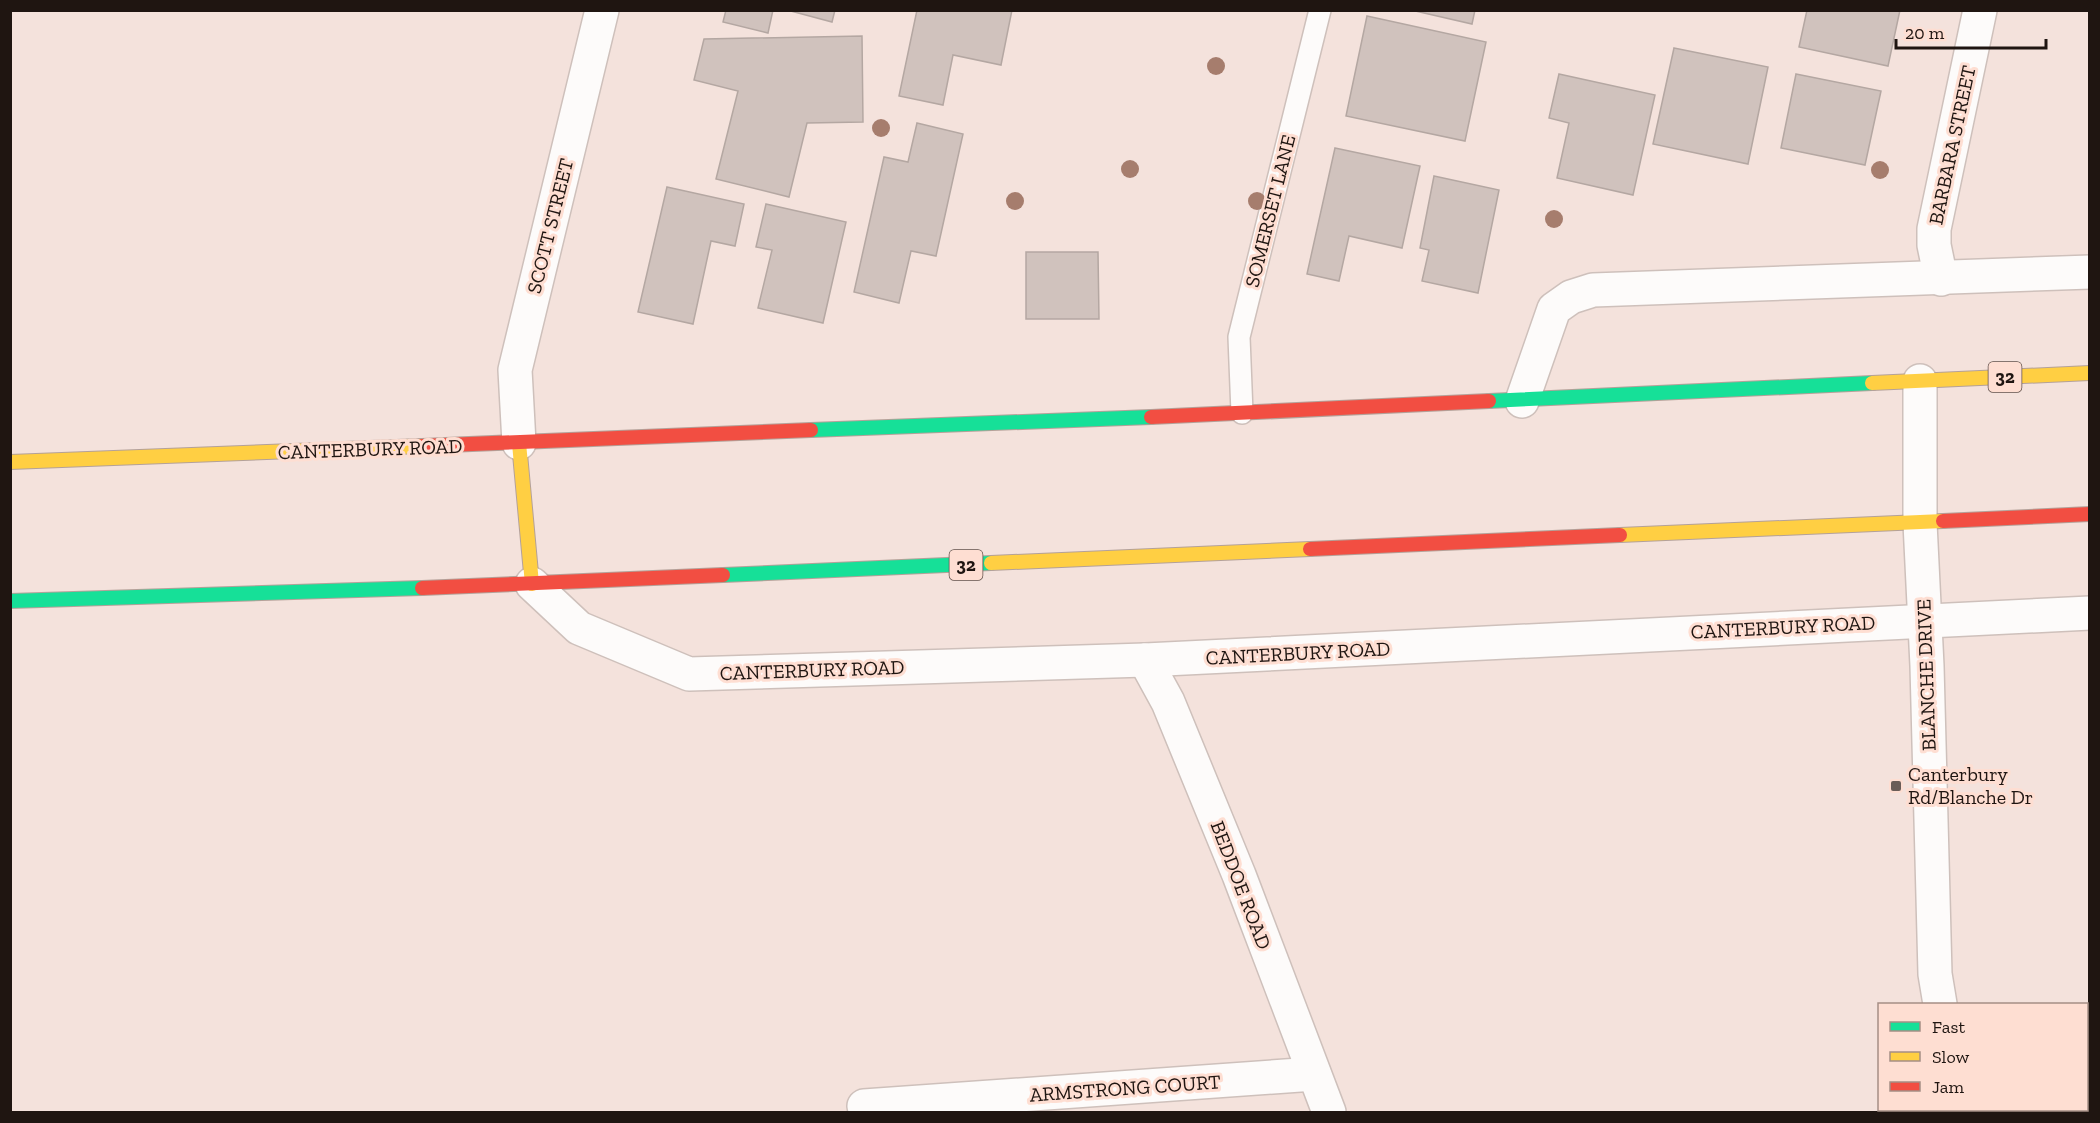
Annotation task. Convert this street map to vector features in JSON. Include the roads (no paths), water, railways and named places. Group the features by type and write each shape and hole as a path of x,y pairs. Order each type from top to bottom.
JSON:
{"main road":[{"name":"CANTERBURY ROAD","path":"10,462 1242,413 2090,373"},
{"path":"519,443 532,584"},
{"name":"32","path":"10,601 532,584 2090,514"}],"street":[{"name":"SCOTT STREET","path":"519,443 515,370 602,10"},
{"name":"BARBARA STREET","path":"1941,279 1934,245 1934,229 1980,10"},
{"path":"1522,401 1554,309 1571,297 1593,290 2090,272"},
{"name":"BLANCHE DRIVE","path":"1920,381 1920,523 1935,974 1940,1003"},
{"name":"CANTERBURY ROAD","path":"532,584 579,628 689,674 1145,660 2090,613"},
{"name":"BEDDOE ROAD","path":"1145,660 1168,702 1230,854 1329,1113"},
{"name":"ARMSTRONG COURT","path":"864,1106 1314,1074"}],"lane":[{"name":"SOMERSET LANE","path":"1242,413 1239,337 1320,10"}],"place":[{"name":"Canterbury Rd/Blanche Dr","path":"1896,786"}]}
